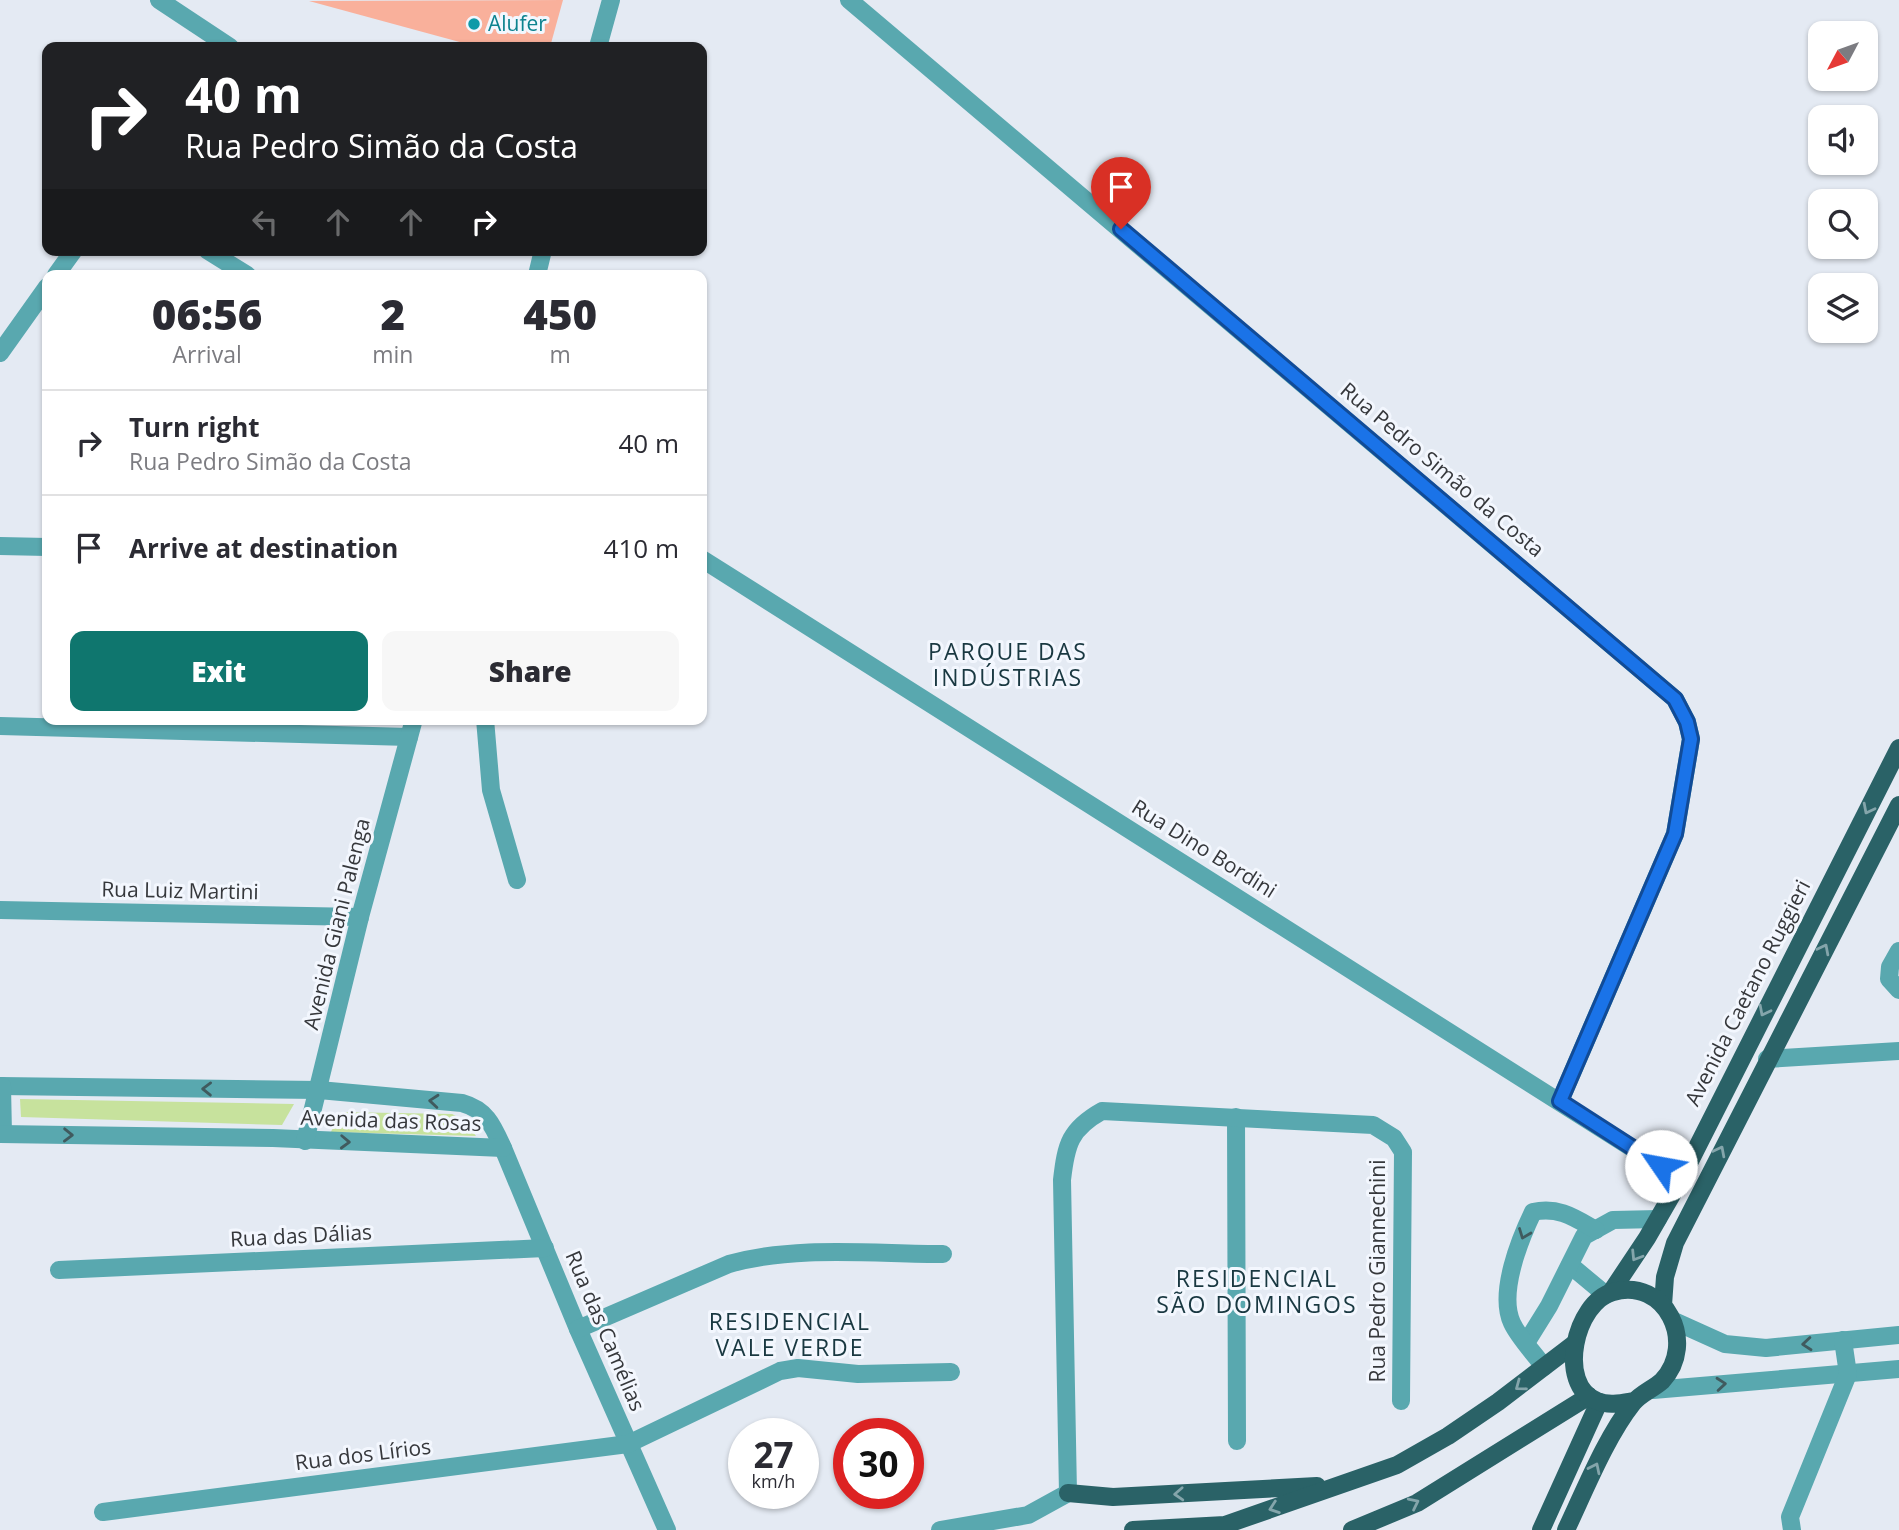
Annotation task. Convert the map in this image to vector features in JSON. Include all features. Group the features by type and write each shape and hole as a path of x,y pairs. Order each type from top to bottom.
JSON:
{"main road":[{"name":"Avenida Caetano Ruggieri","path":"1608,1294 1681,1179 1899,748"},
{"path":"1663,1306 1665,1277 1675,1243 1899,805"},
{"path":"1632,1290 1647,1295 1663,1306 1674,1321 1678,1342 1675,1360 1666,1376 1653,1390 1634,1401 1616,1404 1594,1399 1580,1382 1574,1363 1574,1344 1586,1316 1608,1294 1632,1290"},
{"path":"1132,1530 1224,1525 1397,1465 1448,1436 1574,1344"},
{"path":"1352,1530 1417,1503 1594,1399"},
{"path":"1541,1530 1594,1399"},
{"path":"1566,1530 1598,1462 1634,1401"},
{"path":"1068,1493 1113,1497 1345,1485"}],"street":[{"path":"159,0 217,42"},
{"path":"599,42 611,0"},
{"name":"Rua Pedro Simão da Costa","path":"849,0 1675,699 1687,722 1691,739 1675,834 1560,1101"},
{"path":"217,256 239,270"},
{"path":"0,353 42,294"},
{"path":"0,546 42,547"},
{"name":"Rua Dino Bordini","path":"707,562 1681,1179"},
{"name":"Avenida Giani Palenga","path":"305,1141 360,917 412,725"},
{"path":"486,725 491,790 517,880"},
{"path":"0,726 409,737"},
{"name":"Rua Luiz Martini","path":"0,910 360,917"},
{"path":"1899,951 1890,967 1889,979 1899,990"},
{"path":"1767,1059 1899,1051"},
{"name":"Avenida das Rosas","path":"1,1086 318,1090 471,1105 482,1110 489,1119 503,1148 2,1134 1,1086"},
{"path":"940,1530 1028,1515 1068,1493 1062,1180 1064,1157 1072,1135 1085,1120 1102,1111 1236,1117 1237,1441"},
{"name":"Rua Pedro Giannechini","path":"1236,1117 1373,1125 1385,1130 1399,1145 1403,1152 1401,1401"},
{"name":"Rua das Camélias","path":"503,1148 578,1329 667,1530"},
{"path":"1544,1367 1511,1322 1507,1297 1521,1237 1534,1212 1550,1208 1596,1230"},
{"path":"1526,1343 1549,1306 1584,1236 1613,1220 1658,1219"},
{"name":"Rua das Dálias","path":"59,1270 545,1248"},
{"path":"578,1329 729,1265 754,1258 788,1254 943,1254"},
{"path":"1570,1265 1608,1294"},
{"path":"1674,1321 1725,1344 1766,1348 1899,1335"},
{"path":"1792,1530 1790,1517 1848,1374 1843,1340"},
{"name":"Rua dos Lírios","path":"103,1512 628,1444 780,1371 797,1368 858,1374 951,1372"},
{"path":"1653,1390 1899,1369"}],"green space":[{"path":"20,1099 294,1104 282,1125 21,1117"},
{"path":"339,1112 452,1114 462,1119 476,1136 331,1132"}],"building":[{"name":"Alufer","path":"563,0 551,42 460,42 309,1"}],"place":[{"name":"Alufer","path":"474,24"}],"district":[{"name":"PARQUE DAS INDÚSTRIAS","path":"1008,665"},
{"name":"RESIDENCIAL SÃO DOMINGOS","path":"1257,1292"},
{"name":"RESIDENCIAL VALE VERDE","path":"790,1335"}],"route":[{"path":"1121,229 1675,699 1687,722 1691,739 1675,834 1560,1101 1661,1166"}]}
